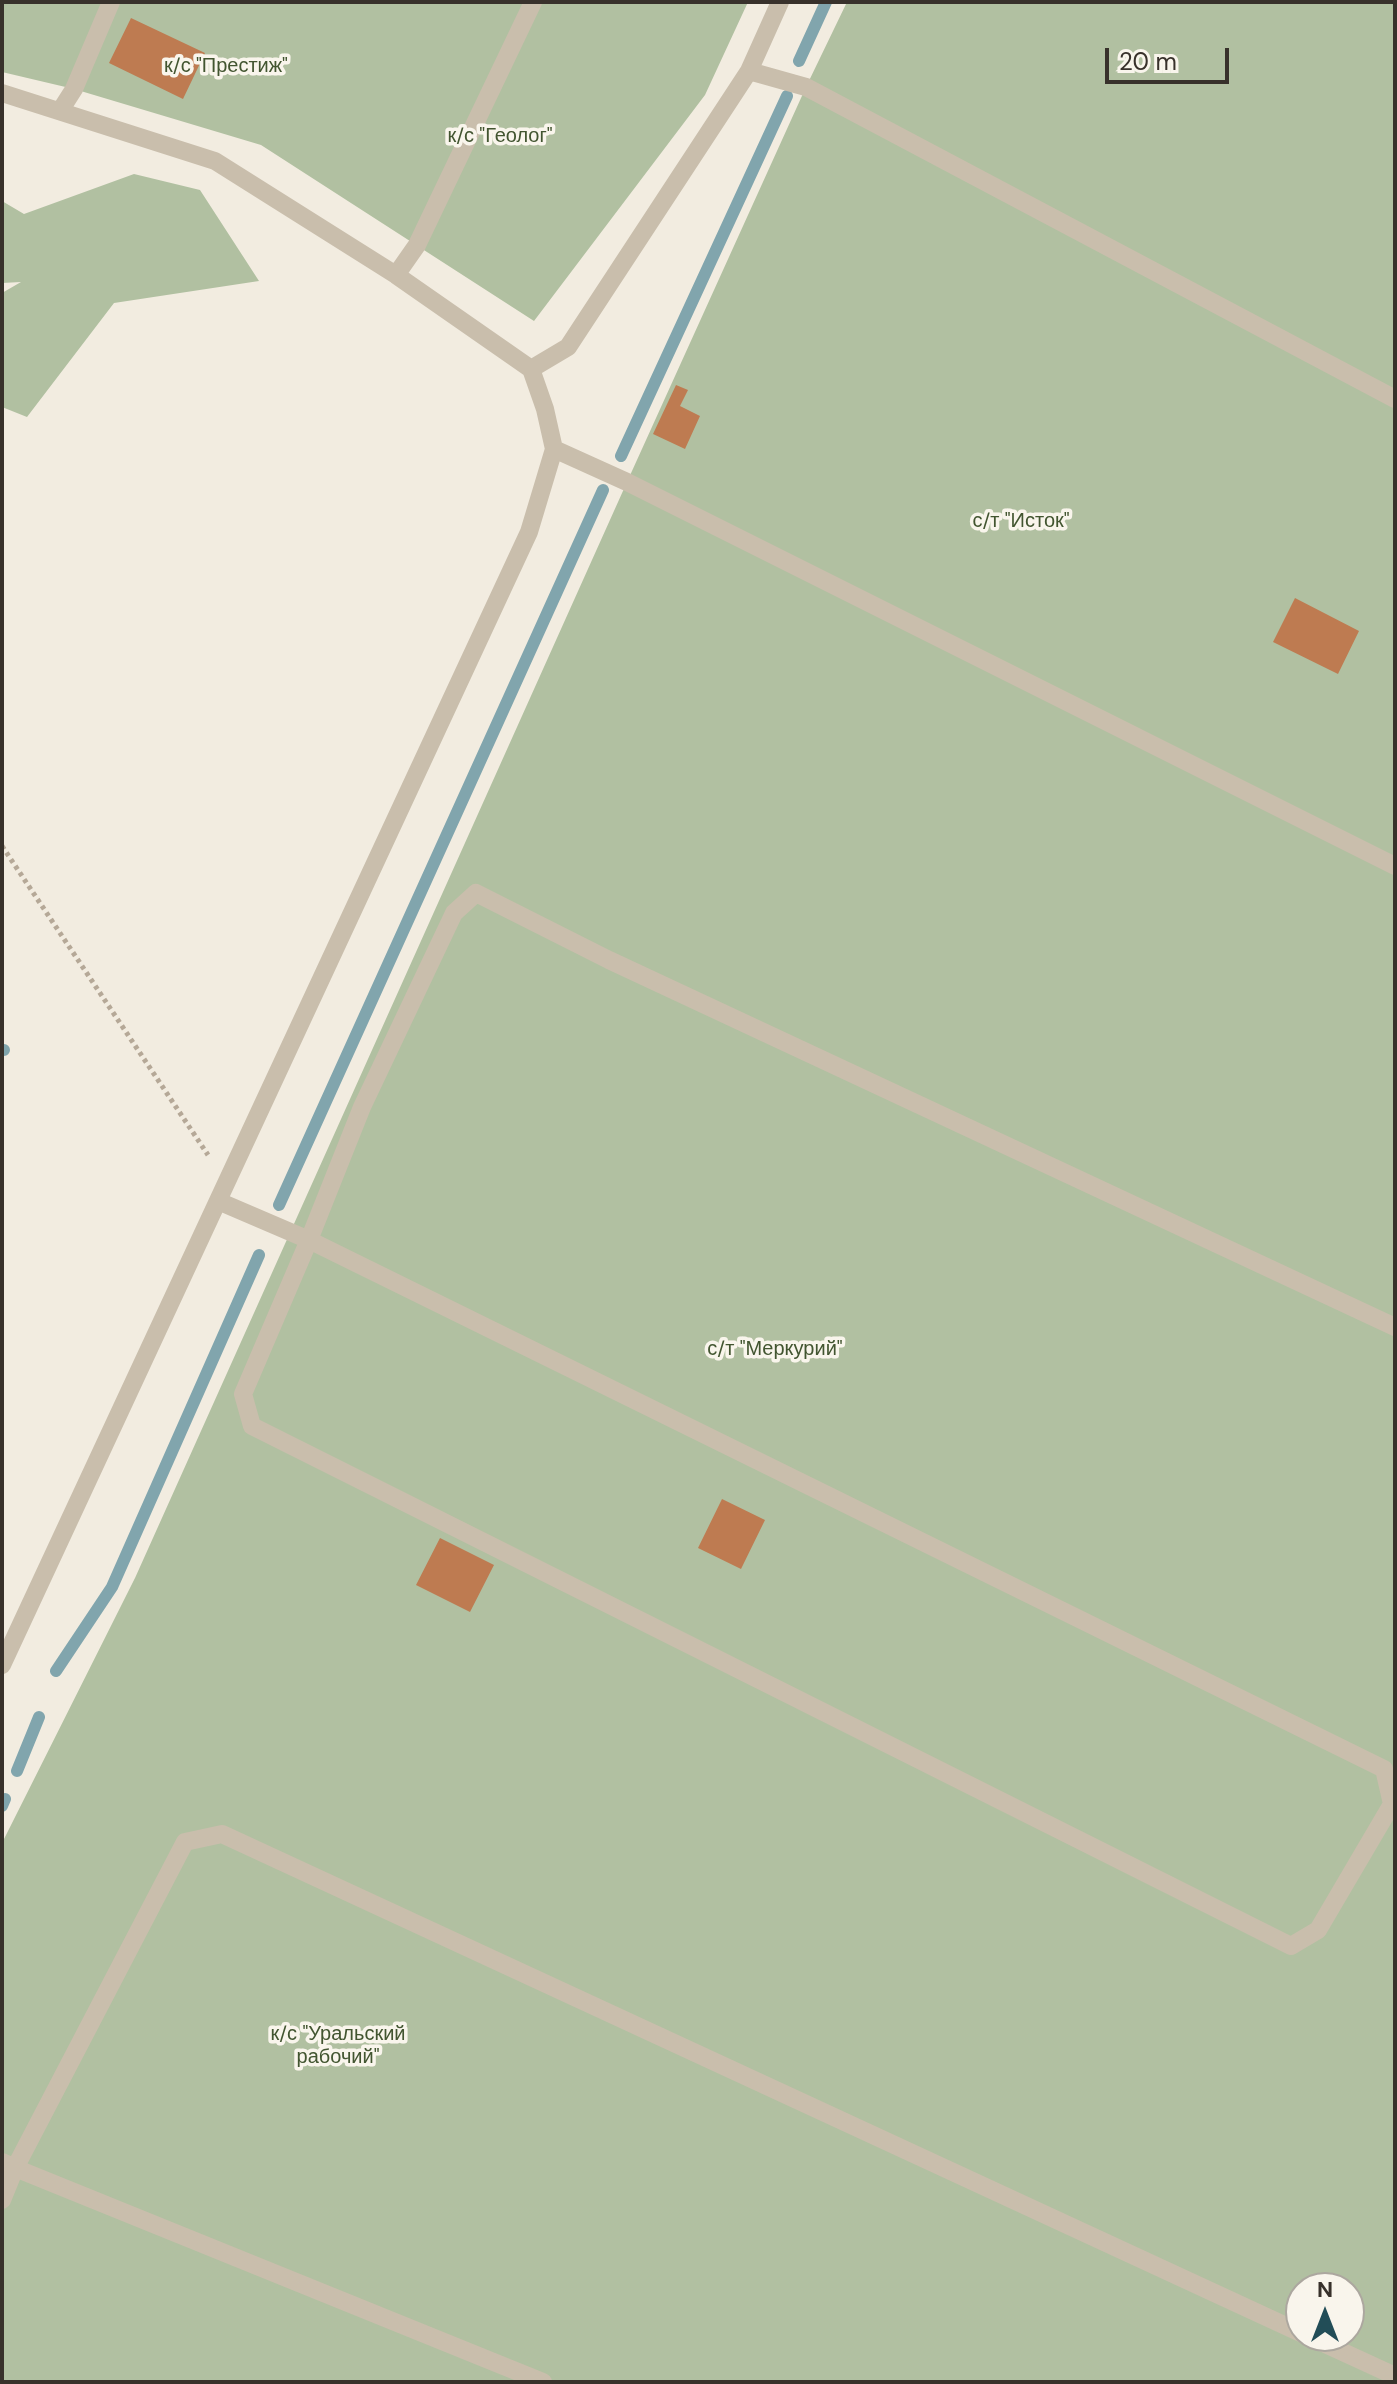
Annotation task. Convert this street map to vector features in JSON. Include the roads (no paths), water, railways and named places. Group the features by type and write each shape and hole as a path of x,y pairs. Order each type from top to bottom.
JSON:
{"lane":[{"path":"60,111 74,89 111,2"},
{"path":"396,275 417,245 533,2"},
{"path":"531,369 568,347 749,71 780,2"},
{"path":"749,71 806,87 1395,399"},
{"path":"2,93 215,161 396,275 531,369 545,409 554,449 529,532 2,1665"},
{"path":"554,449 627,482 1395,866"},
{"path":"218,1201 309,1240 1384,1769 1392,1804 1318,1930 1291,1946 252,1426 243,1394 309,1240 362,1107 454,913 476,893 609,960 1395,1327"},
{"path":"2,2200 9,2165 185,1842 222,1834 1285,2326"},
{"path":"9,2165 543,2382"},
{"path":"1343,2352 1395,2376"}],"waterway":[{"path":"799,61 826,2"},
{"path":"621,456 787,96"},
{"path":"279,1205 603,490"},
{"path":"56,1671 112,1587 259,1255"},
{"path":"17,1771 39,1717"},
{"path":"2,1806 5,1799"}],"park label":[{"name":"к/с \"Престиж\"","path":"226,67"},
{"name":"к/с \"Геолог\"","path":"500,137"},
{"name":"с/т \"Исток\"","path":"1021,522"},
{"name":"с/т \"Меркурий\"","path":"775,1350"},
{"name":"к/с \"Уральский рабочий\"","path":"338,2046"}]}
